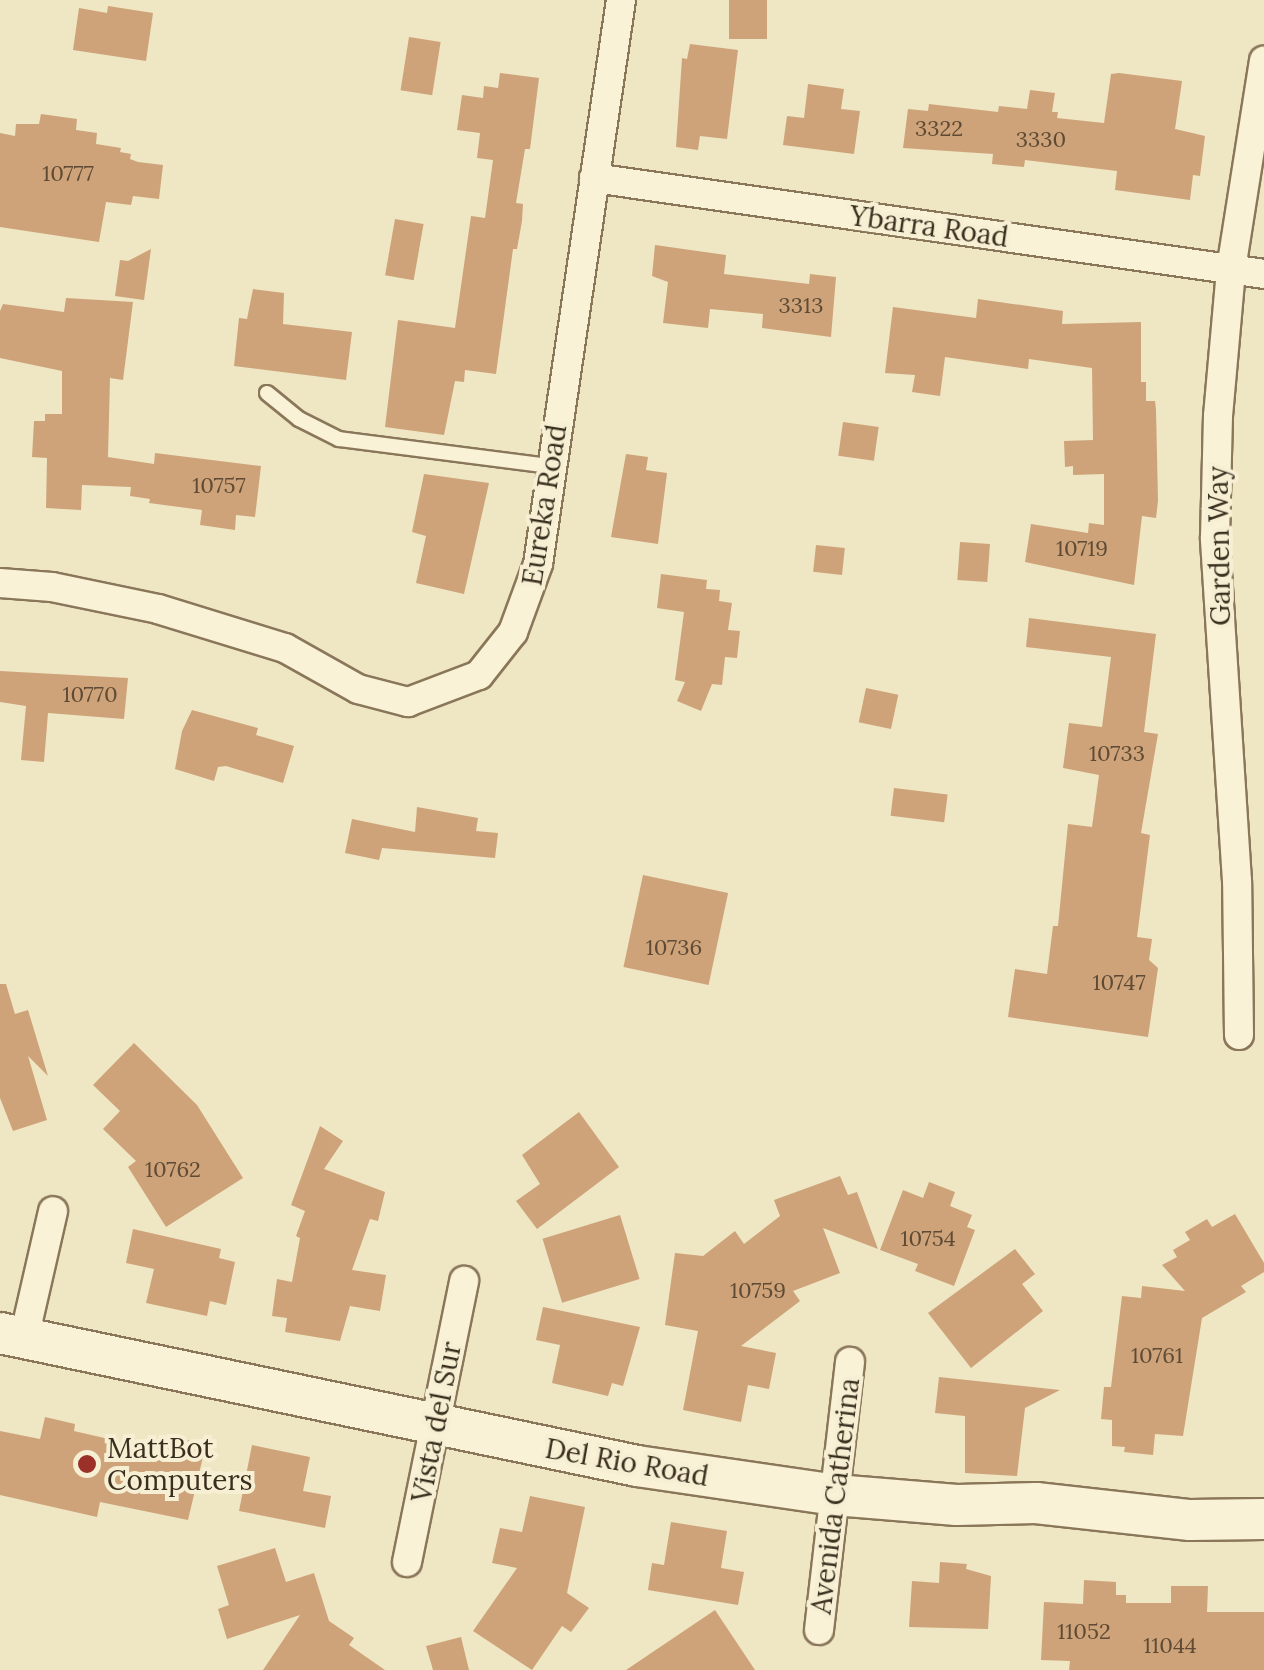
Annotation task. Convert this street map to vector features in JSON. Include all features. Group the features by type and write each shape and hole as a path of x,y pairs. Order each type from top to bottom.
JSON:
{"main road":[{"name":"Del Rio Road","path":"12,1335 436,1427 637,1466 835,1495 958,1505 1036,1503 1190,1520 1264,1519"}],"street":[{"name":"Eureka Road","path":"0,582 52,587 158,609 285,648 358,690 408,702 479,675 513,632 538,564 621,0"},
{"name":"Garden Way","path":"1239,1035 1236,881 1215,538 1218,416 1230,269 1264,61"},
{"name":"Ybarra Road","path":"594,178 1264,274"},
{"path":"12,1335 53,1211"},
{"name":"Vista del Sur","path":"408,1562 464,1282"},
{"name":"Avenida Catherina","path":"819,1630 850,1362"}],"lane":[{"path":"267,392 300,420 339,438 551,466"}],"building":[{"path":"729,0 767,0 767,39 729,39"},
{"path":"108,6 153,13 146,61 73,50 79,8 107,13"},
{"path":"409,37 441,42 432,95 401,90"},
{"path":"690,44 738,50 727,139 700,136 698,150 676,147 682,58 687,59"},
{"path":"500,73 539,78 530,149 525,149 516,203 523,204 522,221 517,249 513,249 496,374 465,370 464,382 455,381 444,435 385,427 398,320 455,328 471,216 485,218 493,160 477,158 480,133 457,130 462,95 483,98 484,86 498,88"},
{"path":"1111,74 1182,81 1175,129 1205,136 1200,176 1193,175 1190,200 1115,190 1117,171 1025,160 1024,167 992,164 993,154 903,148 908,109 928,111 929,104 998,112 999,106 1027,109 1030,90 1055,93 1052,112 1058,112 1057,118 1104,123"},
{"path":"808,84 844,89 841,109 860,111 854,154 783,145 787,116 804,118"},
{"path":"41,114 77,119 76,130 97,133 96,144 121,148 120,152 131,154 130,159 138,162 163,165 159,199 133,196 131,205 106,202 99,242 0,227 0,133 15,136 16,124 39,124"},
{"path":"395,219 424,224 414,280 385,275"},
{"path":"655,245 726,255 724,274 809,284 810,274 836,277 831,337 762,328 763,314 710,309 708,328 663,323 668,282 652,276"},
{"path":"151,249 144,300 115,296 120,260 128,261"},
{"path":"253,289 284,293 283,324 352,332 346,380 234,366 239,318 247,319"},
{"path":"66,298 133,302 123,380 110,378 108,457 154,464 155,453 261,466 255,517 236,515 235,530 200,525 202,510 149,503 150,499 130,496 131,487 82,485 81,510 46,508 47,458 32,457 34,421 45,421 45,414 62,414 62,371 0,358 0,311 3,304 64,312"},
{"path":"978,299 1063,311 1062,324 1141,322 1141,382 1146,382 1146,401 1155,401 1156,410 1158,501 1156,518 1142,516 1134,585 1025,562 1031,524 1088,533 1089,523 1104,525 1104,474 1073,475 1073,466 1065,467 1064,441 1093,440 1092,368 1029,359 1028,369 945,357 940,396 912,392 915,375 885,373 893,307 976,318"},
{"path":"843,422 879,427 874,461 838,456"},
{"path":"626,454 648,457 646,470 667,473 658,544 611,537"},
{"path":"424,474 489,483 464,594 416,583 426,536 412,532"},
{"path":"960,542 990,544 987,582 957,580"},
{"path":"816,545 845,548 842,575 813,572"},
{"path":"661,574 707,580 706,589 720,590 719,601 732,603 728,630 740,631 737,658 725,657 722,685 712,684 701,711 677,701 685,682 675,680 684,612 657,608"},
{"path":"1029,618 1156,634 1144,732 1158,734 1141,833 1150,835 1137,937 1152,939 1149,960 1158,968 1148,1037 1008,1017 1015,969 1047,974 1053,926 1058,926 1068,824 1092,827 1099,775 1063,768 1069,723 1102,727 1111,657 1026,647"},
{"path":"0,671 128,678 124,719 48,713 44,762 21,760 26,706 0,702"},
{"path":"866,688 898,695 891,729 859,722"},
{"path":"192,710 258,728 256,735 294,746 283,783 226,766 218,767 214,781 175,769 182,731"},
{"path":"894,788 948,795 944,822 891,816"},
{"path":"417,807 478,818 476,831 498,833 495,858 382,848 379,860 345,853 352,819 415,832"},
{"path":"643,875 728,893 709,985 623,967"},
{"path":"0,984 6,984 15,1014 28,1010 48,1076 28,1056 47,1120 13,1131 0,1098"},
{"path":"134,1043 197,1105 243,1178 166,1227 128,1167 136,1161 103,1129 120,1111 93,1085"},
{"path":"579,1112 619,1167 537,1229 516,1201 540,1184 522,1155"},
{"path":"320,1126 343,1141 324,1169 385,1192 378,1221 370,1219 352,1270 386,1275 380,1311 350,1306 340,1341 285,1332 287,1318 272,1316 277,1279 292,1282 300,1238 296,1236 305,1211 291,1205"},
{"path":"840,1176 848,1195 857,1192 878,1249 823,1228 840,1273 793,1291 800,1301 741,1346 776,1353 769,1389 748,1385 741,1422 683,1410 698,1331 665,1325 675,1253 703,1256 735,1231 744,1244 780,1216 774,1200"},
{"path":"929,1182 955,1192 950,1206 972,1215 967,1227 975,1230 954,1286 915,1271 918,1264 880,1250 903,1190 923,1198"},
{"path":"1235,1214 1264,1263 1264,1272 1241,1286 1246,1292 1202,1318 1183,1436 1155,1434 1153,1455 1124,1452 1125,1447 1112,1446 1112,1420 1101,1419 1104,1387 1111,1387 1122,1296 1141,1298 1142,1286 1185,1291 1162,1265 1177,1257 1173,1250 1190,1240 1185,1232 1207,1219 1212,1227"},
{"path":"620,1215 640,1279 562,1303 543,1239"},
{"path":"133,1229 221,1249 219,1258 235,1262 226,1305 210,1301 207,1316 146,1303 154,1269 126,1263"},
{"path":"1015,1249 1035,1274 1022,1284 1043,1311 971,1368 928,1313"},
{"path":"543,1307 640,1327 623,1386 612,1383 608,1396 552,1383 560,1345 536,1340"},
{"path":"939,1377 1060,1390 1025,1408 1017,1476 965,1473 965,1416 935,1413"},
{"path":"45,1417 75,1424 74,1431 113,1440 111,1447 166,1458 170,1436 206,1444 188,1520 100,1502 97,1517 0,1495 0,1431 40,1439"},
{"path":"252,1445 310,1457 303,1491 331,1496 325,1528 239,1511"},
{"path":"530,1496 585,1507 567,1593 589,1608 571,1632 562,1626 532,1670 473,1631 517,1568 492,1563 500,1528 522,1532"},
{"path":"671,1522 727,1531 721,1568 744,1572 738,1605 648,1590 652,1563 664,1565"},
{"path":"275,1548 286,1582 314,1573 329,1621 354,1638 349,1645 385,1670 263,1670 300,1615 227,1639 218,1609 229,1605 217,1566"},
{"path":"940,1562 967,1564 966,1569 991,1576 988,1629 909,1627 912,1581 939,1583"},
{"path":"1084,1580 1116,1582 1116,1595 1126,1595 1126,1603 1171,1603 1171,1586 1208,1586 1207,1612 1264,1612 1264,1670 1069,1670 1070,1661 1041,1660 1044,1602 1083,1604"},
{"path":"715,1610 755,1670 626,1670"},
{"path":"461,1637 469,1670 433,1670 426,1646"}],"place":[{"name":"MattBot Computers","path":"87,1464"}]}
